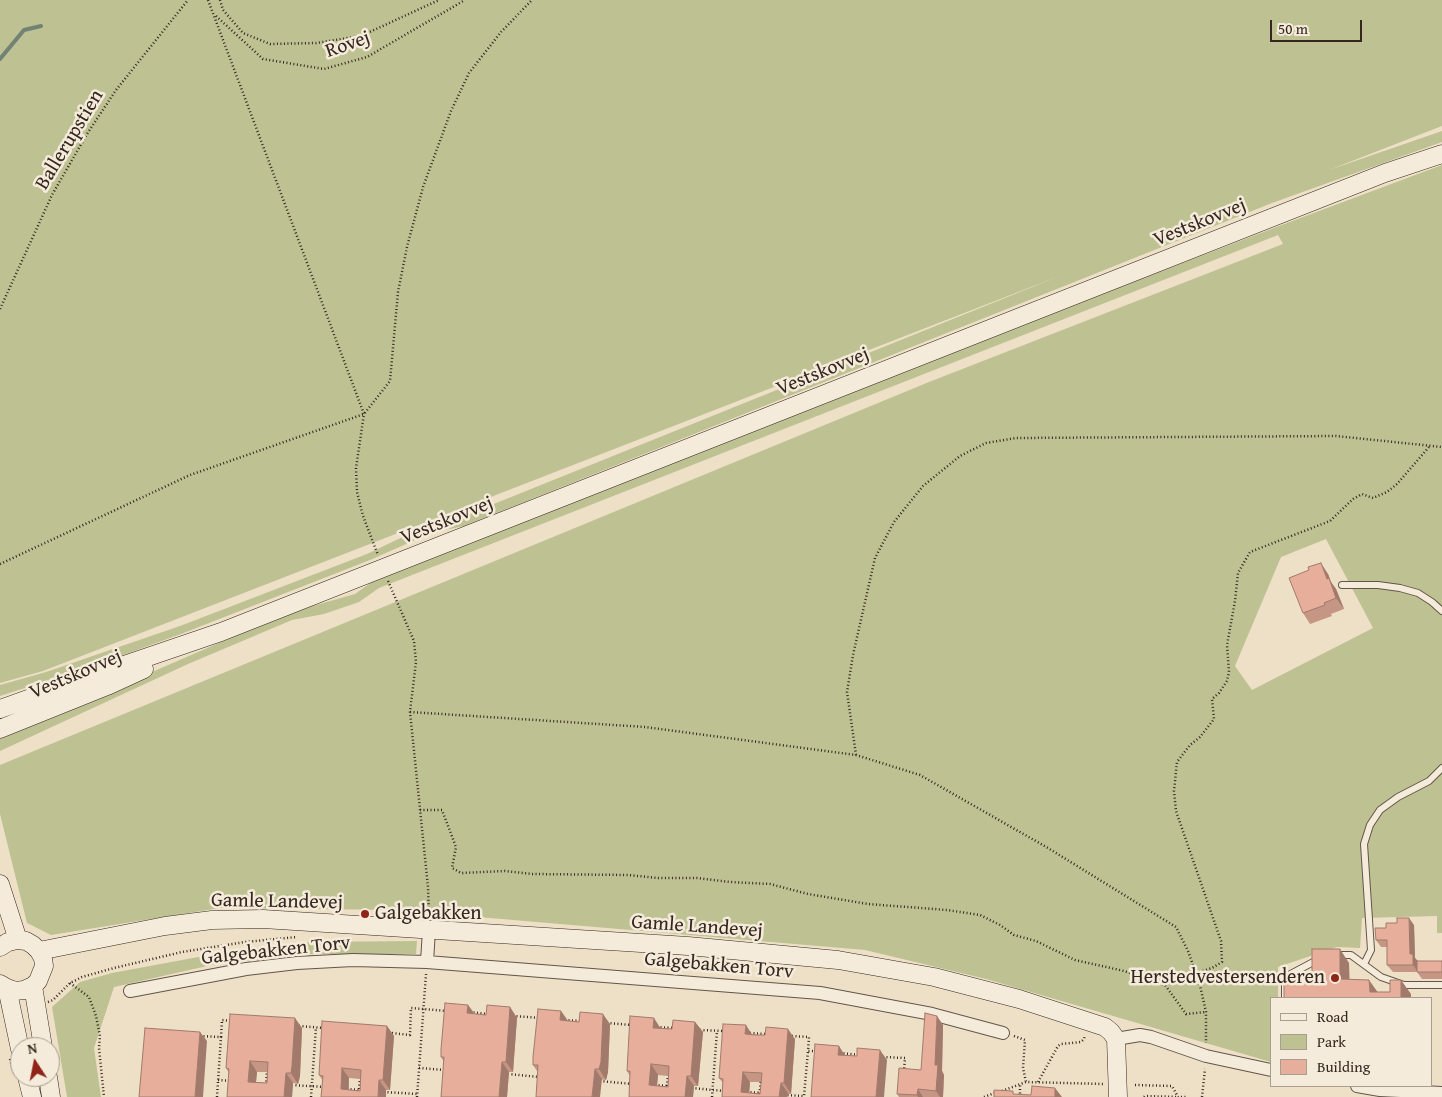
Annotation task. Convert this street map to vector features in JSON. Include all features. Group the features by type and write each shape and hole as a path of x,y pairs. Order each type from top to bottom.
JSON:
{"street":[{"name":"Vestskovvej","path":"0,709 221,632 1385,173 1442,154"},
{"name":"Vestskovvej","path":"0,729 107,686 221,632"},
{"path":"0,884 18,940"},
{"name":"Gamle Landevej","path":"42,959 103,939 165,926 212,920 263,919 688,946 838,960 934,977 1019,999 1090,1021 1104,1027 1116,1039"},
{"path":"427,962 429,930"},
{"path":"0,947 8,942 26,941 34,945 42,959 34,995 41,1037"},
{"name":"Galgebakken Torv","path":"130,991 246,969 297,963 353,960 427,962 820,993 932,1014 1003,1033"},
{"path":"3,986 15,991 24,990 34,995"},
{"path":"3,986 17,1037"},
{"path":"1118,1097 1116,1039 1140,1035 1151,1037 1206,1056 1270,1070"},
{"path":"1380,1088 1442,1093"}],"lane":[{"path":"1342,585 1378,584 1400,588 1418,593 1442,611"},
{"path":"1364,964 1371,950 1364,844 1370,826 1380,810 1398,797 1429,781 1442,768"},
{"path":"1285,997 1285,977 1318,959 1336,954 1351,955 1381,977 1404,985 1442,985"}],"path":[{"name":"Ballerupstien","path":"0,310 52,195 87,134 116,90 188,0"},
{"path":"208,0 364,414 356,468 357,492 363,516 379,558"},
{"path":"220,0 223,10 243,33 270,44 316,43 361,36 439,0"},
{"name":"Rovej","path":"215,15 263,59 324,69 367,57 465,0"},
{"path":"0,564 190,475 364,414 390,381 398,292 407,247 423,187 451,111 469,73 501,32 532,0"},
{"path":"856,755 848,692 853,655 875,558 894,522 923,486 960,456 986,444 1016,438 1336,436 1442,447"},
{"path":"1196,973 1212,968 1222,962 1220,941 1176,811 1174,791 1177,762 1214,720 1212,698 1219,693 1227,681 1229,672 1227,645 1238,573 1250,552 1330,521 1353,499 1362,494 1373,498 1387,492 1397,484 1429,447"},
{"path":"387,578 414,641 416,662 410,712 428,887 429,930"},
{"path":"410,712 645,728 856,755 920,774 1048,848 1176,927 1196,973 1206,1012 1206,1056 1202,1097"},
{"path":"420,810 442,810 456,847 452,868 461,873 506,871 533,874 628,875 770,884 808,894 868,904 946,910 980,916 1000,925 1014,936 1036,941 1075,960 1124,971 1165,985 1186,1014 1206,1012"},
{"path":"34,995 53,1000 70,983 82,977 182,952 245,942 298,937"},
{"path":"378,1091 417,1096 427,962"},
{"path":"70,983 89,997 96,1016 100,1036 99,1048 104,1097"},
{"path":"391,1033 410,1035 411,1008 450,1011"},
{"path":"467,1012 494,1014"},
{"path":"512,1016 540,1018"},
{"path":"559,1019 587,1022"},
{"path":"217,1097 222,1020 241,1022"},
{"path":"1038,1082 1055,1050 1061,1044 1081,1042 1084,1039 1090,1021"},
{"path":"606,1023 634,1025"},
{"path":"298,1026 325,1028"},
{"path":"653,1026 680,1028"},
{"path":"311,1097 316,1027"},
{"path":"699,1030 726,1031"},
{"path":"712,1097 717,1031"},
{"path":"745,1033 773,1035"},
{"path":"1003,1033 1025,1040 1023,1068 1026,1082"},
{"path":"196,1035 221,1037"},
{"path":"776,1094 804,1096 809,1037 791,1036"},
{"path":"808,1051 818,1052"},
{"path":"837,1053 866,1055"},
{"path":"856,1054 856,1063"},
{"path":"876,1056 905,1058 903,1078"},
{"path":"265,1090 267,1064"},
{"path":"666,1092 668,1067"},
{"path":"419,1068 446,1070"},
{"path":"358,1097 360,1070"},
{"path":"760,1095 761,1073"},
{"path":"499,1074 546,1077"},
{"path":"218,1080 237,1081"},
{"path":"592,1081 639,1084"},
{"path":"984,1097 1026,1082 1104,1084"},
{"path":"266,1084 275,1084"},
{"path":"1020,1084 1020,1097"},
{"path":"284,1085 331,1088"},
{"path":"648,1085 676,1087"},
{"path":"1136,1085 1172,1086 1178,1097"},
{"path":"340,1088 369,1091"},
{"path":"685,1088 732,1091"},
{"path":"741,1092 760,1095 768,1094"},
{"path":"1144,1097 1186,1097"}],"green space":[{"path":"0,0 1442,0 1442,126 1329,170 1442,131 1442,142 1272,203 464,526 431,533 370,560 181,634 90,667 0,696 0,685 46,672 180,626 367,554 430,524 464,516 1062,275 43,671 0,683"},
{"path":"1442,165 1442,933 1437,933 1437,916 1362,918 1360,948 1337,947 1278,967 1278,997 1270,997 1270,1062 986,979 865,950 396,910 220,908 51,935 27,923 0,814 0,765 929,382 1283,244 1278,235 379,588 359,602 324,614 292,620 188,664 0,751 0,738 288,613 355,594 376,579 995,335","holes":["1326,539 1373,628 1252,690 1235,666 1281,557"]},
{"path":"417,941 416,954 313,954 216,964 114,987 94,1048 101,1097 67,1097 60,1055 60,1037 57,1037 52,1007 80,982 112,973 236,950 311,942"}],"building":[{"path":"1321,563 1336,598 1324,603 1325,605 1303,613 1289,578 1309,570 1308,567"},
{"path":"1397,918 1409,918 1410,954 1413,954 1413,965 1387,965 1387,940 1376,940 1375,928 1386,928 1386,923 1397,923"},
{"path":"1312,949 1340,949 1340,979 1369,980 1370,992 1390,992 1390,980 1401,980 1401,997 1284,997 1284,983 1312,982"},
{"path":"1417,961 1442,961 1442,972 1417,972"},
{"path":"445,1003 468,1005 467,1013 486,1015 487,1005 510,1007 506,1062 502,1062 499,1097 441,1097 444,1057 441,1057 441,1049"},
{"path":"538,1009 561,1011 560,1020 579,1022 580,1012 603,1014 601,1062 599,1069 595,1069 592,1097 536,1097 538,1065 533,1065 533,1057"},
{"path":"925,1013 937,1016 935,1065 938,1065 936,1091 918,1089 917,1095 897,1094 899,1068 921,1070"},
{"path":"230,1014 295,1018 292,1066 291,1073 286,1073 284,1097 227,1097 229,1069 226,1068","holes":["250,1061 268,1062 267,1083 248,1082"]},
{"path":"630,1016 654,1018 653,1028 672,1029 673,1020 695,1022 691,1076 687,1076 685,1097 629,1097 630,1071 627,1071","holes":["651,1064 669,1066 668,1087 649,1085"]},
{"path":"322,1021 387,1026 383,1080 379,1080 378,1097 321,1097 323,1076 319,1075","holes":["342,1068 361,1070 360,1091 341,1089"]},
{"path":"723,1024 746,1025 745,1034 756,1035 765,1035 766,1027 788,1029 784,1083 781,1083 779,1097 722,1097 723,1079 719,1078","holes":["743,1072 762,1073 760,1094 741,1092"]},
{"path":"145,1028 200,1032 195,1097 139,1097"},
{"path":"815,1044 839,1046 838,1055 857,1056 857,1048 880,1050 876,1097 811,1097"},
{"path":"1032,1086 1055,1088 1055,1097 994,1097 994,1090 1013,1091 1013,1094 1031,1095"}],"waterway":[{"path":"0,59 24,30 41,26"}],"place":[{"name":"Galgebakken","path":"365,914"},
{"name":"Herstedvestersenderen","path":"1335,978"}]}
